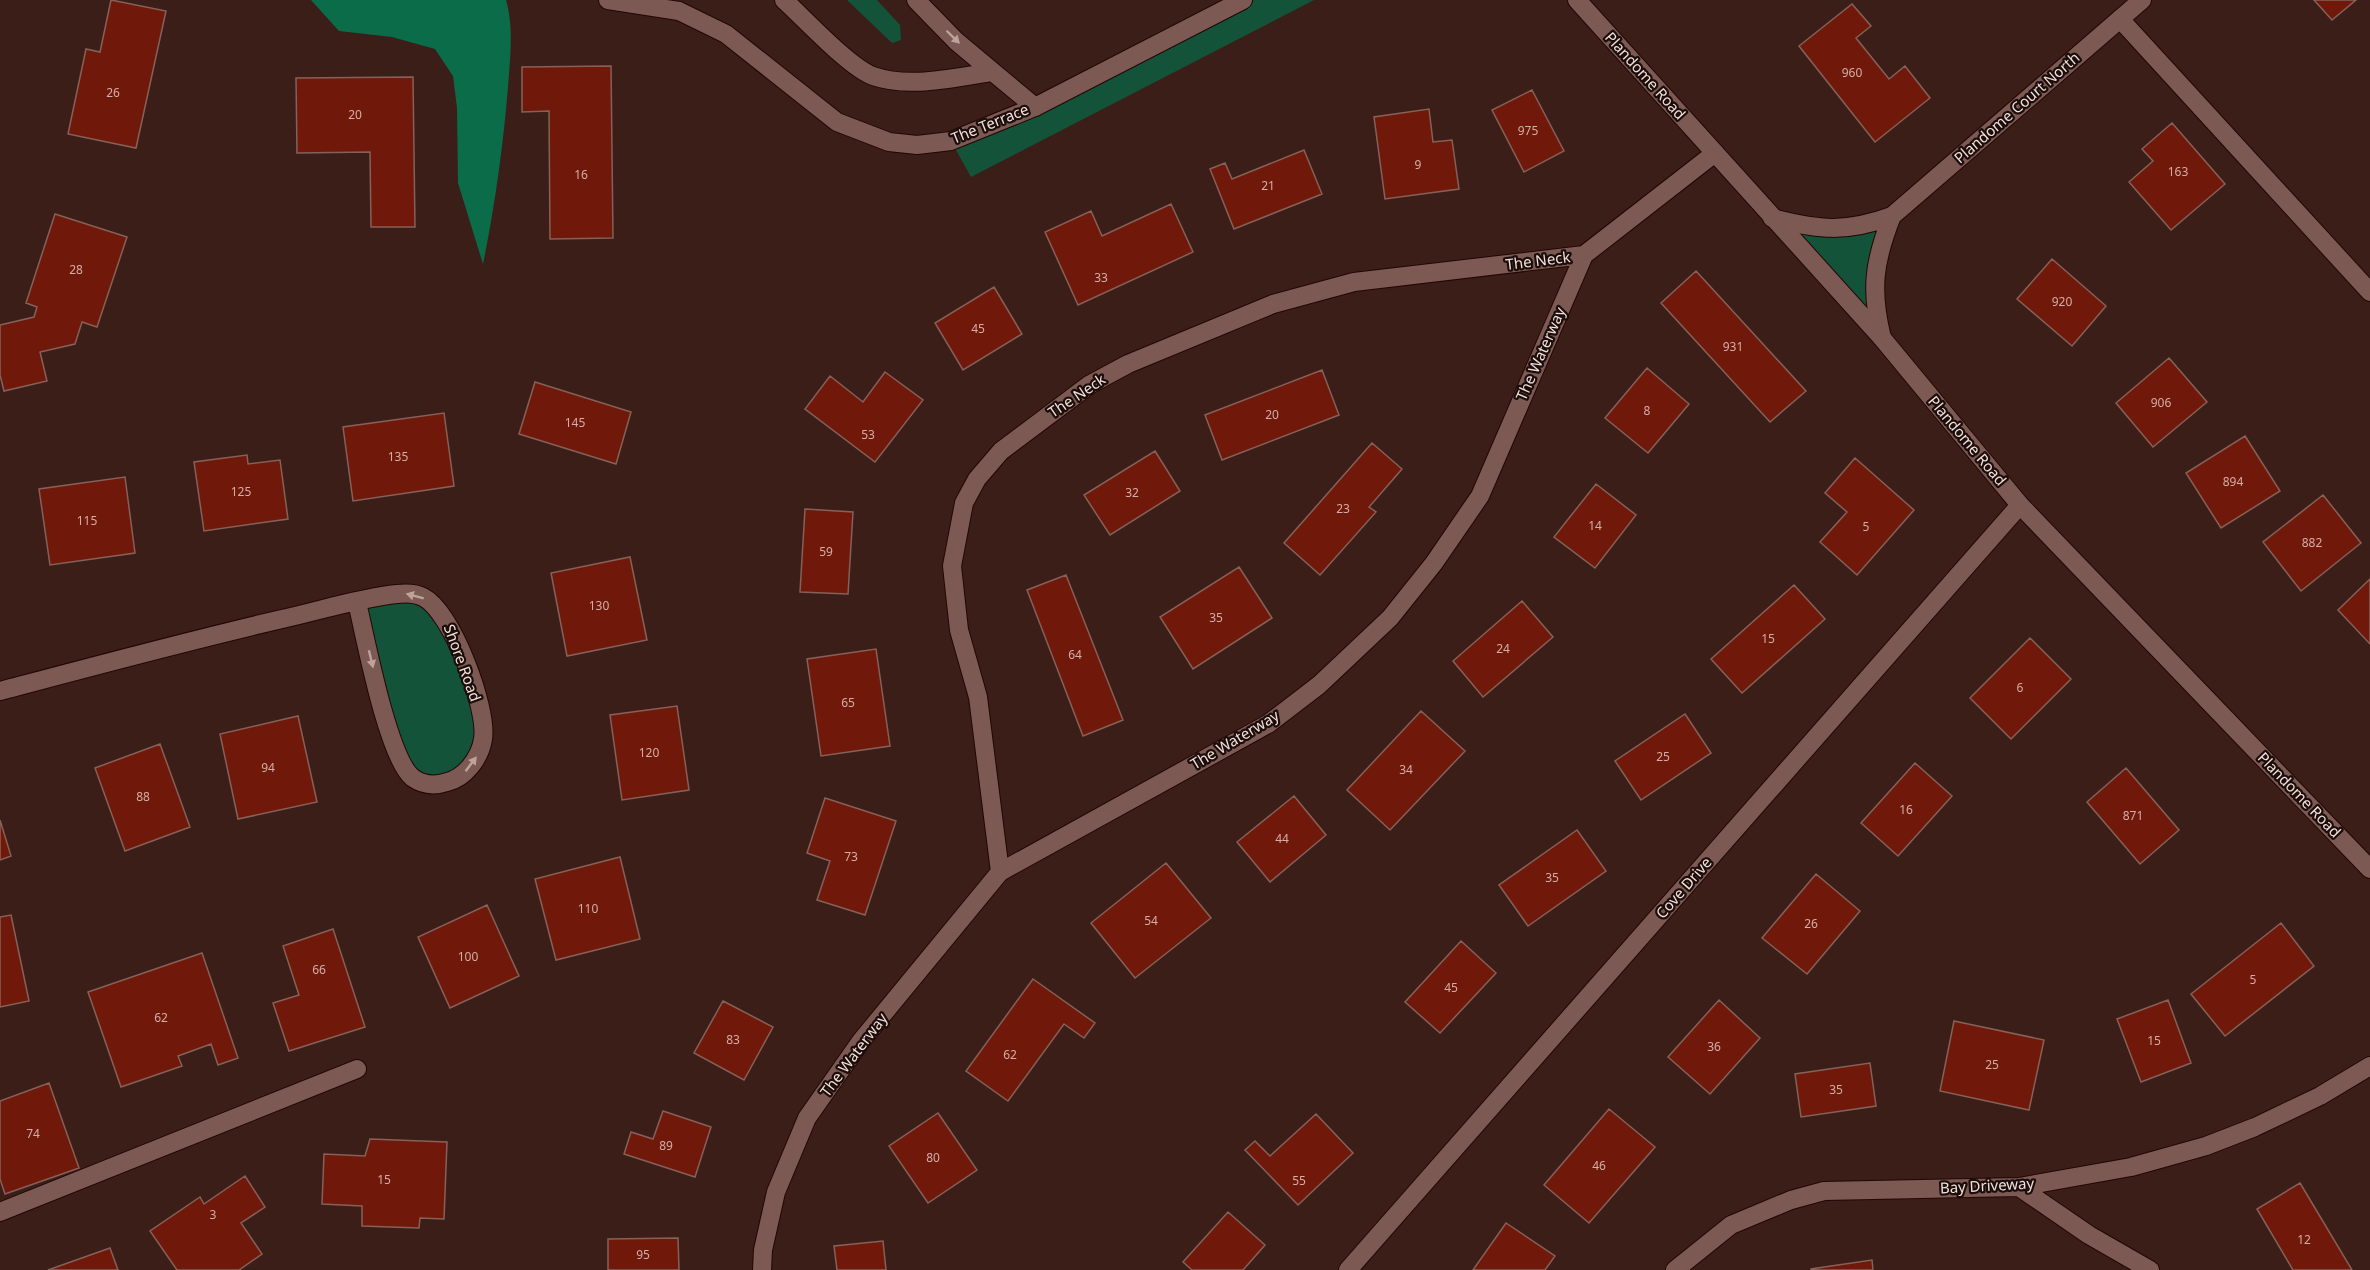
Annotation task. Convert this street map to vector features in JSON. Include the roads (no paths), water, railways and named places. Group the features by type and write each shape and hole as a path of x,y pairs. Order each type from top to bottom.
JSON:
{"street":[{"name":"The Terrace","path":"608,0 679,11 726,34 837,122 889,142 917,145 951,141 1035,107 1244,0"},
{"path":"784,0 853,62 872,75 911,82 993,72"},
{"path":"916,0 956,41 1035,107"},
{"name":"Plandome Road","path":"1577,0 1882,338 2020,505 2370,869"},
{"name":"Plandome Court North","path":"1772,218 1804,226 1835,229 1863,227 1892,216 2142,0"},
{"path":"2120,19 2370,292"},
{"name":"The Waterway","path":"762,1270 763,1250 776,1192 807,1118 861,1041 1000,872 1268,724 1319,685 1390,618 1434,563 1480,496 1584,255 1715,153"},
{"name":"Plandome Court North","path":"1882,338 1875,308 1874,278 1880,247 1892,216"},
{"name":"The Neck","path":"1000,872 978,697 959,630 952,566 964,503 977,479 1001,451 1089,385 1128,364 1273,304 1354,282 1584,255"},
{"name":"Cove Drive","path":"1348,1270 2020,505"},
{"name":"Shore Road","path":"0,691 357,602 395,594 416,594 427,599 446,619 471,677 483,730 481,748 475,759 456,779 426,784 418,782 402,766 378,688 357,602"},
{"name":"Bay Driveway","path":"1675,1270 1731,1225 1791,1200 1824,1191 2019,1187 2131,1167 2206,1146 2255,1127 2320,1096 2370,1066"},
{"path":"0,1212 357,1069"},
{"path":"2019,1187 2089,1235 2150,1270"}]}
